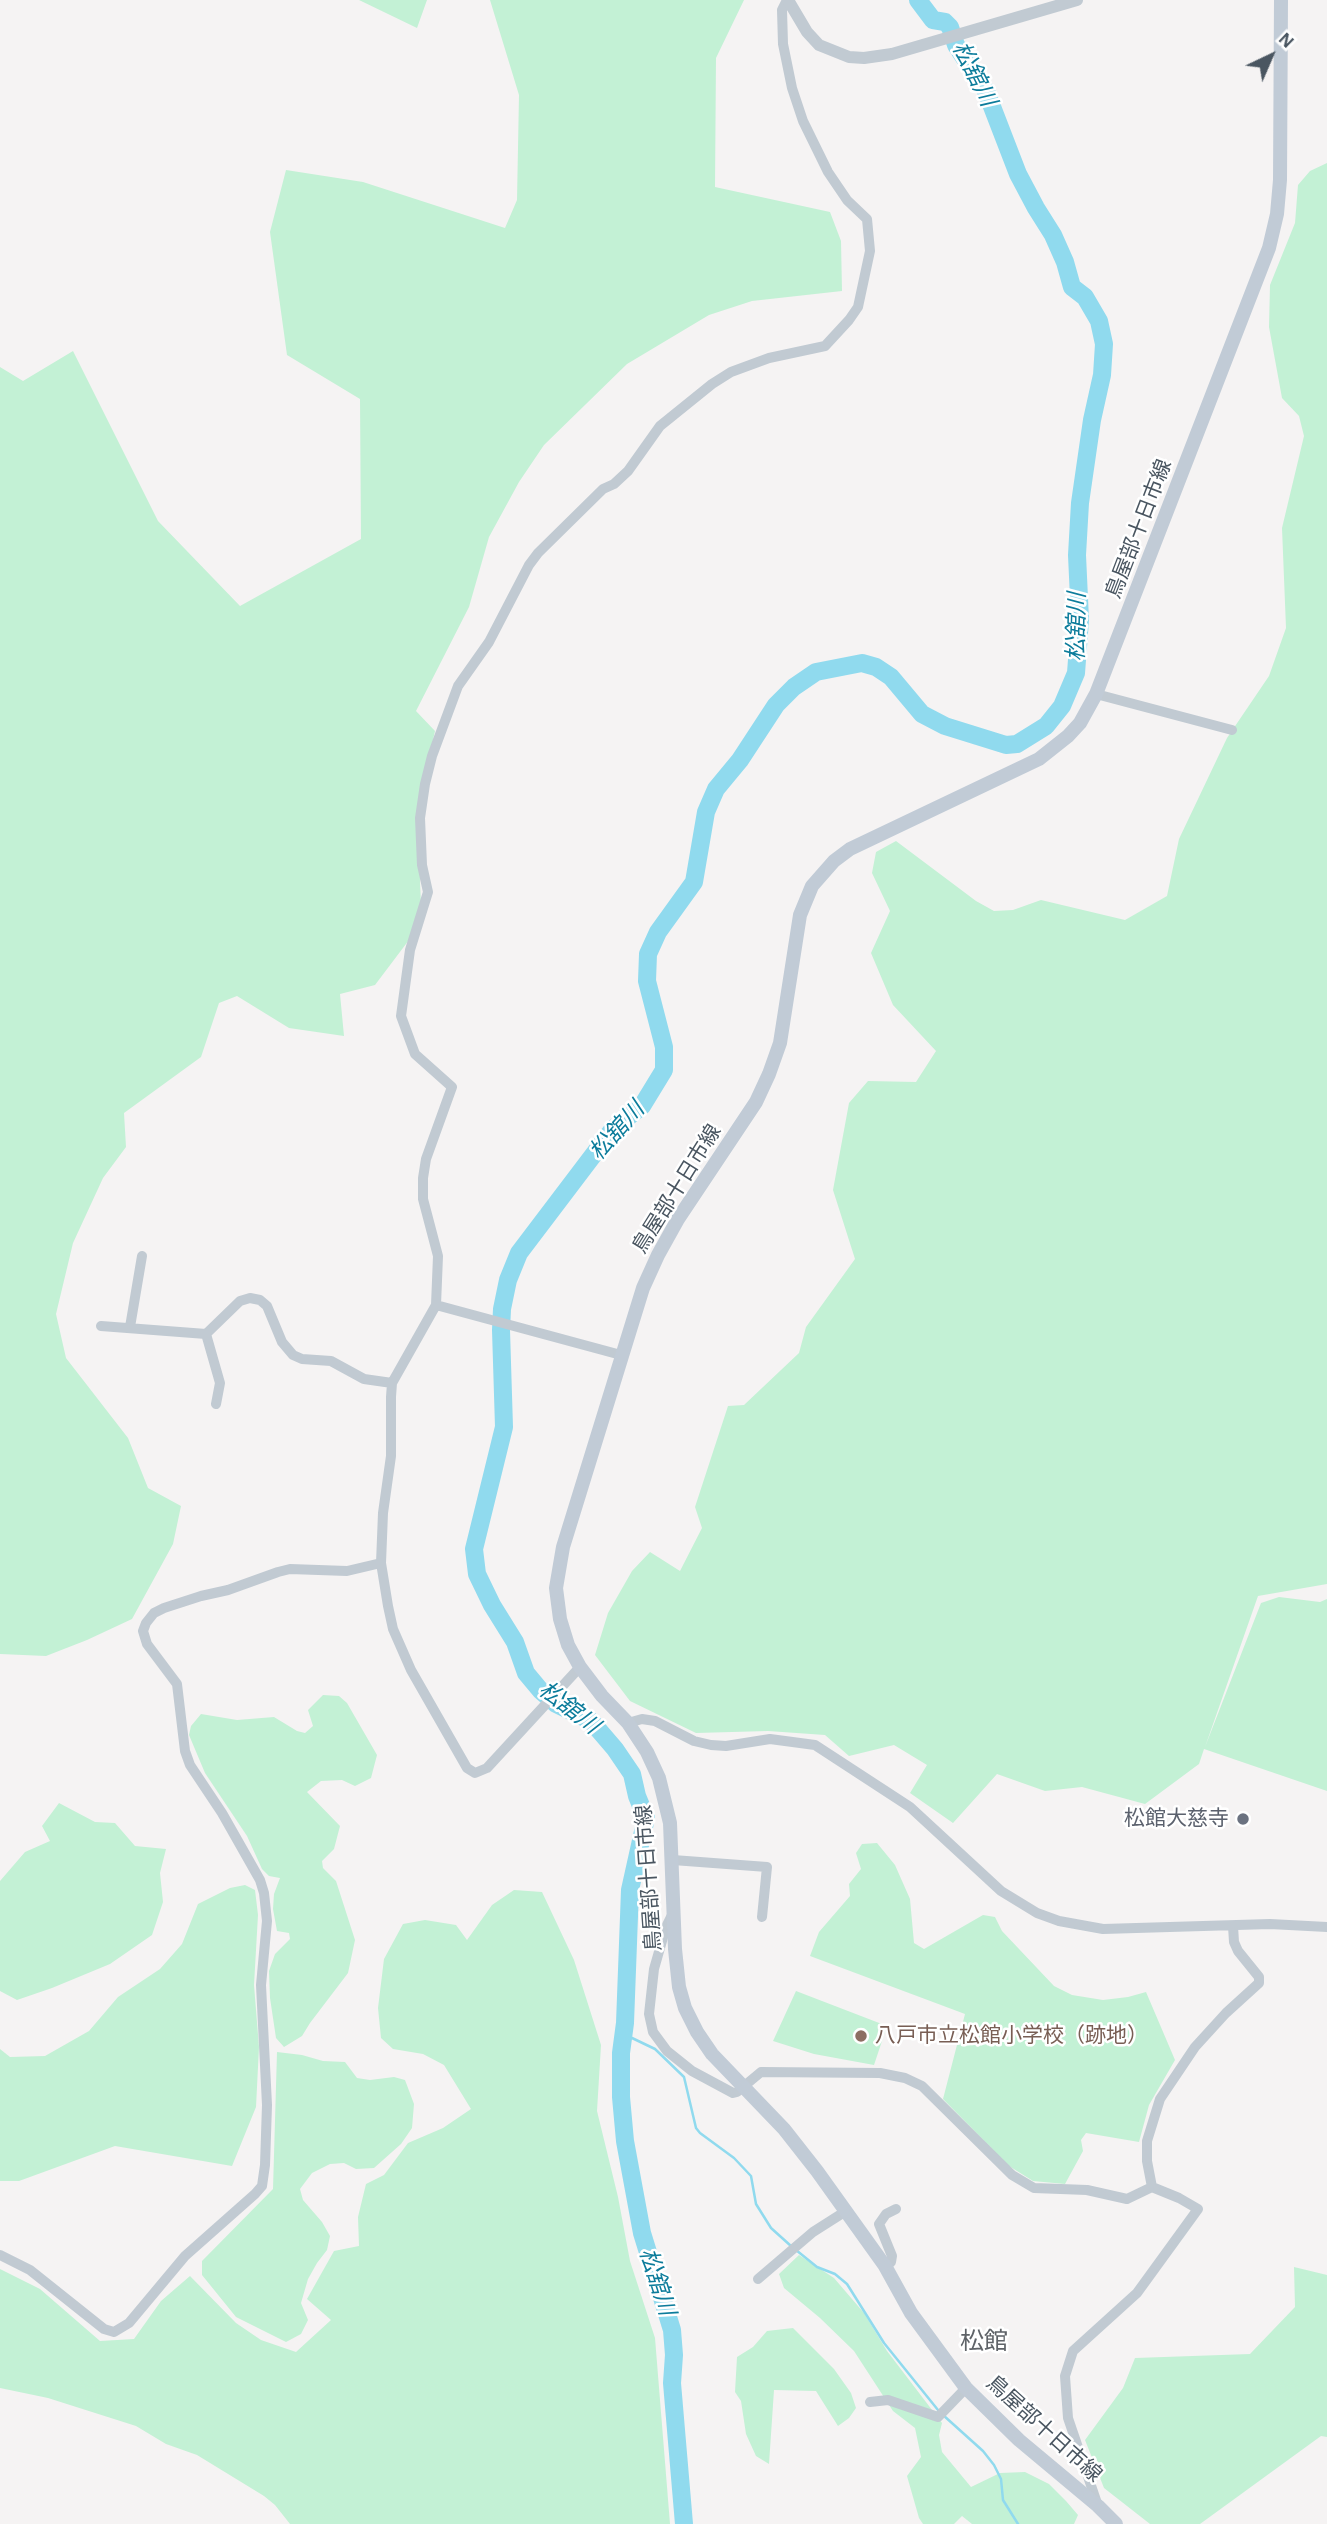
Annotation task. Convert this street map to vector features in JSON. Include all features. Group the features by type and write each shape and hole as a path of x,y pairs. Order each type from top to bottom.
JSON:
{"main road":[{"name":"鳥屋部十日市線","path":"1116,2524 1019,2440 966,2388 911,2313 885,2266 846,2211 784,2129 712,2054 697,2032 685,2008 676,1964 670,1823 659,1778 647,1752 628,1723 602,1696 580,1667 568,1645 560,1619 556,1588 563,1547 643,1288 657,1255 678,1219 756,1102 769,1074 782,1032 800,915 813,886 834,861 861,842 1039,759 1080,723 1096,694 1269,248 1278,214 1280,180 1281,0"}],"street":[{"path":"580,1667 487,1768 475,1773 467,1768 411,1670 393,1629 381,1563 383,1513 391,1456 392,1383 436,1305 438,1256 423,1199 423,1178 426,1159 452,1087 415,1054 401,1016 411,950 428,892 420,818 425,784 440,728 458,686 489,642 538,553 603,489 614,484 628,471 660,426 712,384 732,372 769,358 825,346 858,307 870,251 867,219 847,200 828,172 803,121 792,88 783,44 782,10 788,0 807,32 819,45 834,52 864,58 892,54 1077,0"},
{"path":"1096,694 1232,730"},
{"path":"130,1327 142,1256"},
{"path":"101,1326 206,1334 240,1301 250,1298 260,1300 267,1306 282,1342 293,1355 302,1359 331,1361 365,1379 392,1383"},
{"path":"436,1305 621,1355"},
{"path":"206,1334 220,1383 216,1404"},
{"path":"0,2255 30,2270 104,2329 114,2332 129,2323 185,2256 262,2186 267,2105 261,1985 267,1922 264,1893 249,1859 190,1765 184,1751 177,1684 146,1644 143,1631 145,1623 154,1613 164,1608 228,1590 278,1572 290,1569 347,1570 381,1563"},
{"path":"628,1723 642,1719 655,1721 694,1741 711,1745 726,1746 770,1739 815,1745 910,1807 1002,1891 1037,1913 1059,1922 1103,1929 1270,1924 1327,1927"},
{"path":"673,1860 767,1867 762,1917"},
{"path":"675,1910 666,1927 654,1969 649,2014 653,2032 667,2051 692,2071 733,2093 761,2072 880,2073 905,2078 922,2086 1012,2175 1034,2188 1087,2190 1127,2199 1152,2187 1198,2209 1137,2293 1073,2351 1065,2376 1068,2418 1098,2506"},
{"path":"1152,2187 1147,2161 1147,2141 1160,2099 1195,2047 1226,2012 1259,1983 1259,1977 1238,1951 1234,1942 1233,1926"},
{"path":"885,2266 891,2262 892,2256 879,2224 886,2214 896,2209"},
{"path":"758,2279 813,2232 846,2211"},
{"path":"870,2402 888,2400 938,2417 966,2388"}],"green space":[{"path":"359,0 427,0 417,28"},
{"path":"490,0 744,0 716,58 715,187 830,212 841,241 842,291 752,301 709,315 627,364 544,445 519,482 489,537 469,607 416,711 435,731 427,767 421,904 412,936 375,985 340,994 344,1036 289,1028 237,996 219,1003 201,1057 124,1113 126,1147 103,1178 73,1243 56,1314 66,1358 128,1438 148,1488 181,1506 173,1544 132,1619 46,1656 0,1654 0,367 23,381 73,351 158,521 240,606 361,539 360,399 287,355 270,232 286,170 363,182 505,228 517,200 519,95"},
{"path":"1327,163 1327,1584 1258,1596 1205,1747 1261,1603 1279,1597 1320,1602 1327,1599 1327,1791 1204,1749 1199,1764 1145,1804 1082,1787 1045,1791 997,1774 953,1823 910,1793 927,1765 894,1745 849,1756 825,1735 768,1731 696,1733 630,1701 595,1655 608,1613 632,1571 650,1552 680,1571 702,1528 695,1507 728,1406 744,1405 799,1353 806,1327 855,1259 833,1190 849,1103 868,1081 916,1082 936,1051 893,1005 871,953 890,911 872,873 876,852 896,841 976,901 994,911 1013,910 1041,900 1125,920 1167,896 1179,839 1227,738 1269,676 1286,628 1282,528 1304,436 1299,416 1282,398 1269,327 1270,285 1295,223 1298,185 1310,171"},
{"path":"323,1695 339,1696 347,1703 377,1755 371,1778 355,1786 342,1780 321,1781 307,1792 340,1826 334,1849 322,1861 323,1868 336,1881 355,1940 348,1973 302,2036 284,2047 276,2038 269,1971 275,1954 290,1939 289,1933 277,1931 273,1909 274,1894 280,1878 269,1876 262,1869 247,1836 205,1773 189,1735 191,1726 201,1714 237,1720 274,1717 305,1733 313,1726 308,1710"},
{"path":"59,1803 95,1822 115,1823 135,1846 166,1849 160,1873 163,1902 152,1935 110,1964 17,2000 0,1991 0,1881 25,1852 50,1841 42,1826"},
{"path":"877,1843 895,1865 910,1899 914,1943 924,1949 983,1915 995,1917 1002,1931 1054,1986 1072,1995 1103,2000 1146,1992 1175,2060 1149,2105 1139,2142 1086,2133 1081,2140 1083,2151 1065,2184 1033,2181 1009,2166 943,2099 965,2014 810,1956 819,1932 850,1896 849,1884 861,1869 856,1853 862,1844"},
{"path":"245,1885 255,1890 258,1915 254,1985 259,2047 256,2107 232,2166 115,2146 19,2181 0,2181 0,2049 10,2057 45,2056 89,2031 118,1997 160,1969 182,1944 198,1904 230,1888"},
{"path":"514,1890 542,1892 574,1960 601,2045 597,2111 630,2261 655,2338 670,2524 290,2524 264,2496 197,2455 166,2444 136,2426 48,2398 0,2388 0,2269 40,2289 100,2341 134,2339 161,2301 190,2276 236,2323 261,2340 296,2352 331,2320 307,2299 334,2251 359,2246 358,2217 366,2184 384,2175 408,2143 443,2128 471,2109 444,2065 423,2054 393,2049 381,2038 378,2008 384,1959 403,1924 425,1920 456,1925 467,1940 492,1905"},
{"path":"796,1991 887,2026 874,2065 814,2054 773,2041"},
{"path":"277,2052 323,2061 345,2062 357,2078 370,2080 394,2077 405,2080 414,2104 412,2128 401,2144 374,2168 356,2169 344,2163 330,2164 312,2173 300,2189 303,2200 330,2236 327,2250 308,2279 301,2303 308,2320 301,2334 286,2342 236,2317 202,2275 202,2261 273,2189"},
{"path":"799,2255 834,2278 864,2313 887,2351 942,2423 939,2435 942,2452 971,2487 1000,2473 1025,2472 1049,2484 1066,2501 1078,2515 1074,2524 972,2524 962,2516 954,2524 923,2524 907,2476 921,2457 915,2428 893,2411 854,2351 784,2288 779,2274"},
{"path":"1294,2267 1327,2275 1327,2437 1321,2436 1200,2524 1150,2524 1104,2488 1085,2440 1123,2388 1135,2358 1250,2354 1295,2307"},
{"path":"793,2328 834,2369 851,2393 856,2408 849,2418 838,2426 816,2391 774,2390 769,2464 756,2456 746,2434 741,2401 735,2392 737,2357 753,2347 767,2331"}],"waterway":[{"name":"松舘川","path":"684,2524 672,2383 672,2330 642,2233 625,2141 621,2097 630,1890 646,1818 632,1774 615,1749 591,1721 556,1704 526,1673 515,1642 477,1574 474,1549 504,1427 501,1330 508,1280 519,1253 613,1129 642,1106 664,1070 664,1047 647,981 648,954 658,932 694,882 706,812 716,789 740,760 776,705 794,687 816,672 862,663 876,667 891,677 922,714 945,726 1006,745 1017,744 1046,726 1062,706 1076,673 1080,620 1077,555 1080,503 1092,420 1102,375 1104,344 1099,321 1085,297 1072,287 1053,235 1018,174 986,91 956,45 950,27 945,22 933,20 918,0"},
{"path":"623,2039 632,2038 655,2049 684,2077 696,2128 734,2158 751,2176 756,2204 771,2228 791,2246"},
{"path":"796,2250 817,2267 835,2274 847,2284 884,2343 938,2410"},
{"path":"943,2415 983,2451 994,2465 1001,2479 1003,2500 1018,2524"}],"place":[{"name":"松館大慈寺","path":"1243,1819"},
{"name":"八戸市立松館小学校（跡地）","path":"861,2036"}],"district":[{"name":"松館","path":"984,2342"}]}
